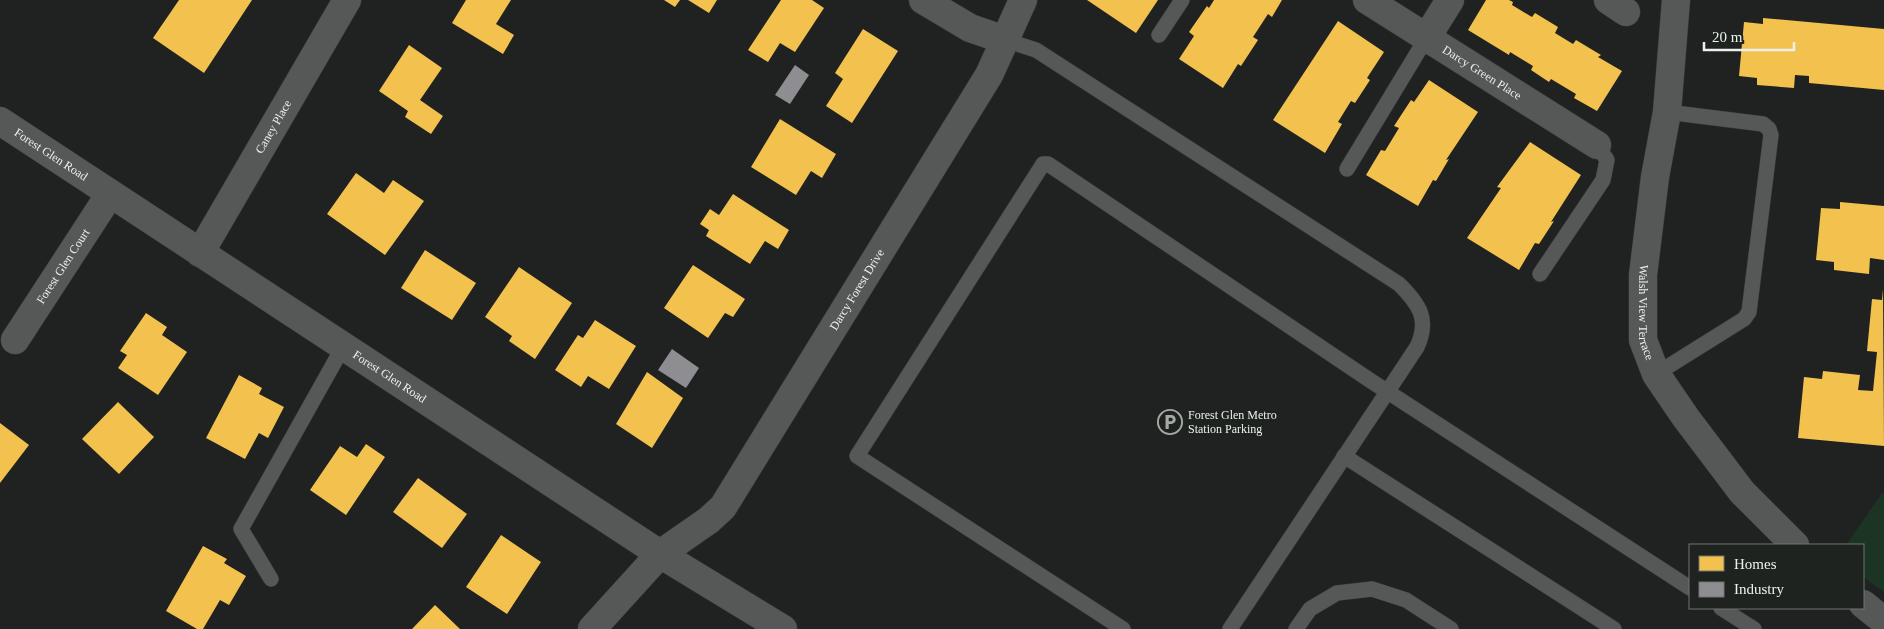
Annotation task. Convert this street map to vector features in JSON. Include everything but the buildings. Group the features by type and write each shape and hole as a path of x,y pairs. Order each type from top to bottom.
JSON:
{"street":[{"name":"Caney Place","path":"200,253 347,0"},
{"path":"923,0 970,28 1005,40"},
{"name":"Darcy Forest Drive","path":"592,629 660,554 709,520 723,507 988,75 1023,0"},
{"name":"Darcy Green Place","path":"1367,0 1597,145"},
{"path":"1427,37 1450,0"},
{"name":"Walsh View Terrace","path":"1676,0 1667,112 1655,177 1643,274 1643,340 1656,374 1686,418 1742,492 1794,544"},
{"name":"Forest Glen Road","path":"0,122 660,554 783,629"},
{"name":"Forest Glen Court","path":"15,340 110,194"},
{"path":"1864,605 1884,621"}],"lane":[{"path":"1159,35 1182,0"},
{"path":"1347,169 1427,37"},
{"path":"1005,40 1036,50 1399,284 1415,300 1424,320 1422,337 1230,629"},
{"path":"1656,374 1744,319 1749,312 1771,135 1769,129 1763,124 1667,112"},
{"path":"1540,274 1603,180 1608,160 1597,145"},
{"path":"1123,629 857,456 951,311 1039,167 1048,164 1387,392 1689,587"},
{"path":"271,579 241,529 343,346"},
{"path":"1344,456 1614,629"},
{"path":"1296,629 1310,609 1338,593 1372,589 1406,600 1451,629"},
{"path":"1723,609 1754,629"}],"green space":[{"path":"1882,493 1884,494 1884,592 1864,578 1864,544 1847,544"}],"place":[{"name":"Forest Glen Metro Station Parking","path":"1170,422"}]}
